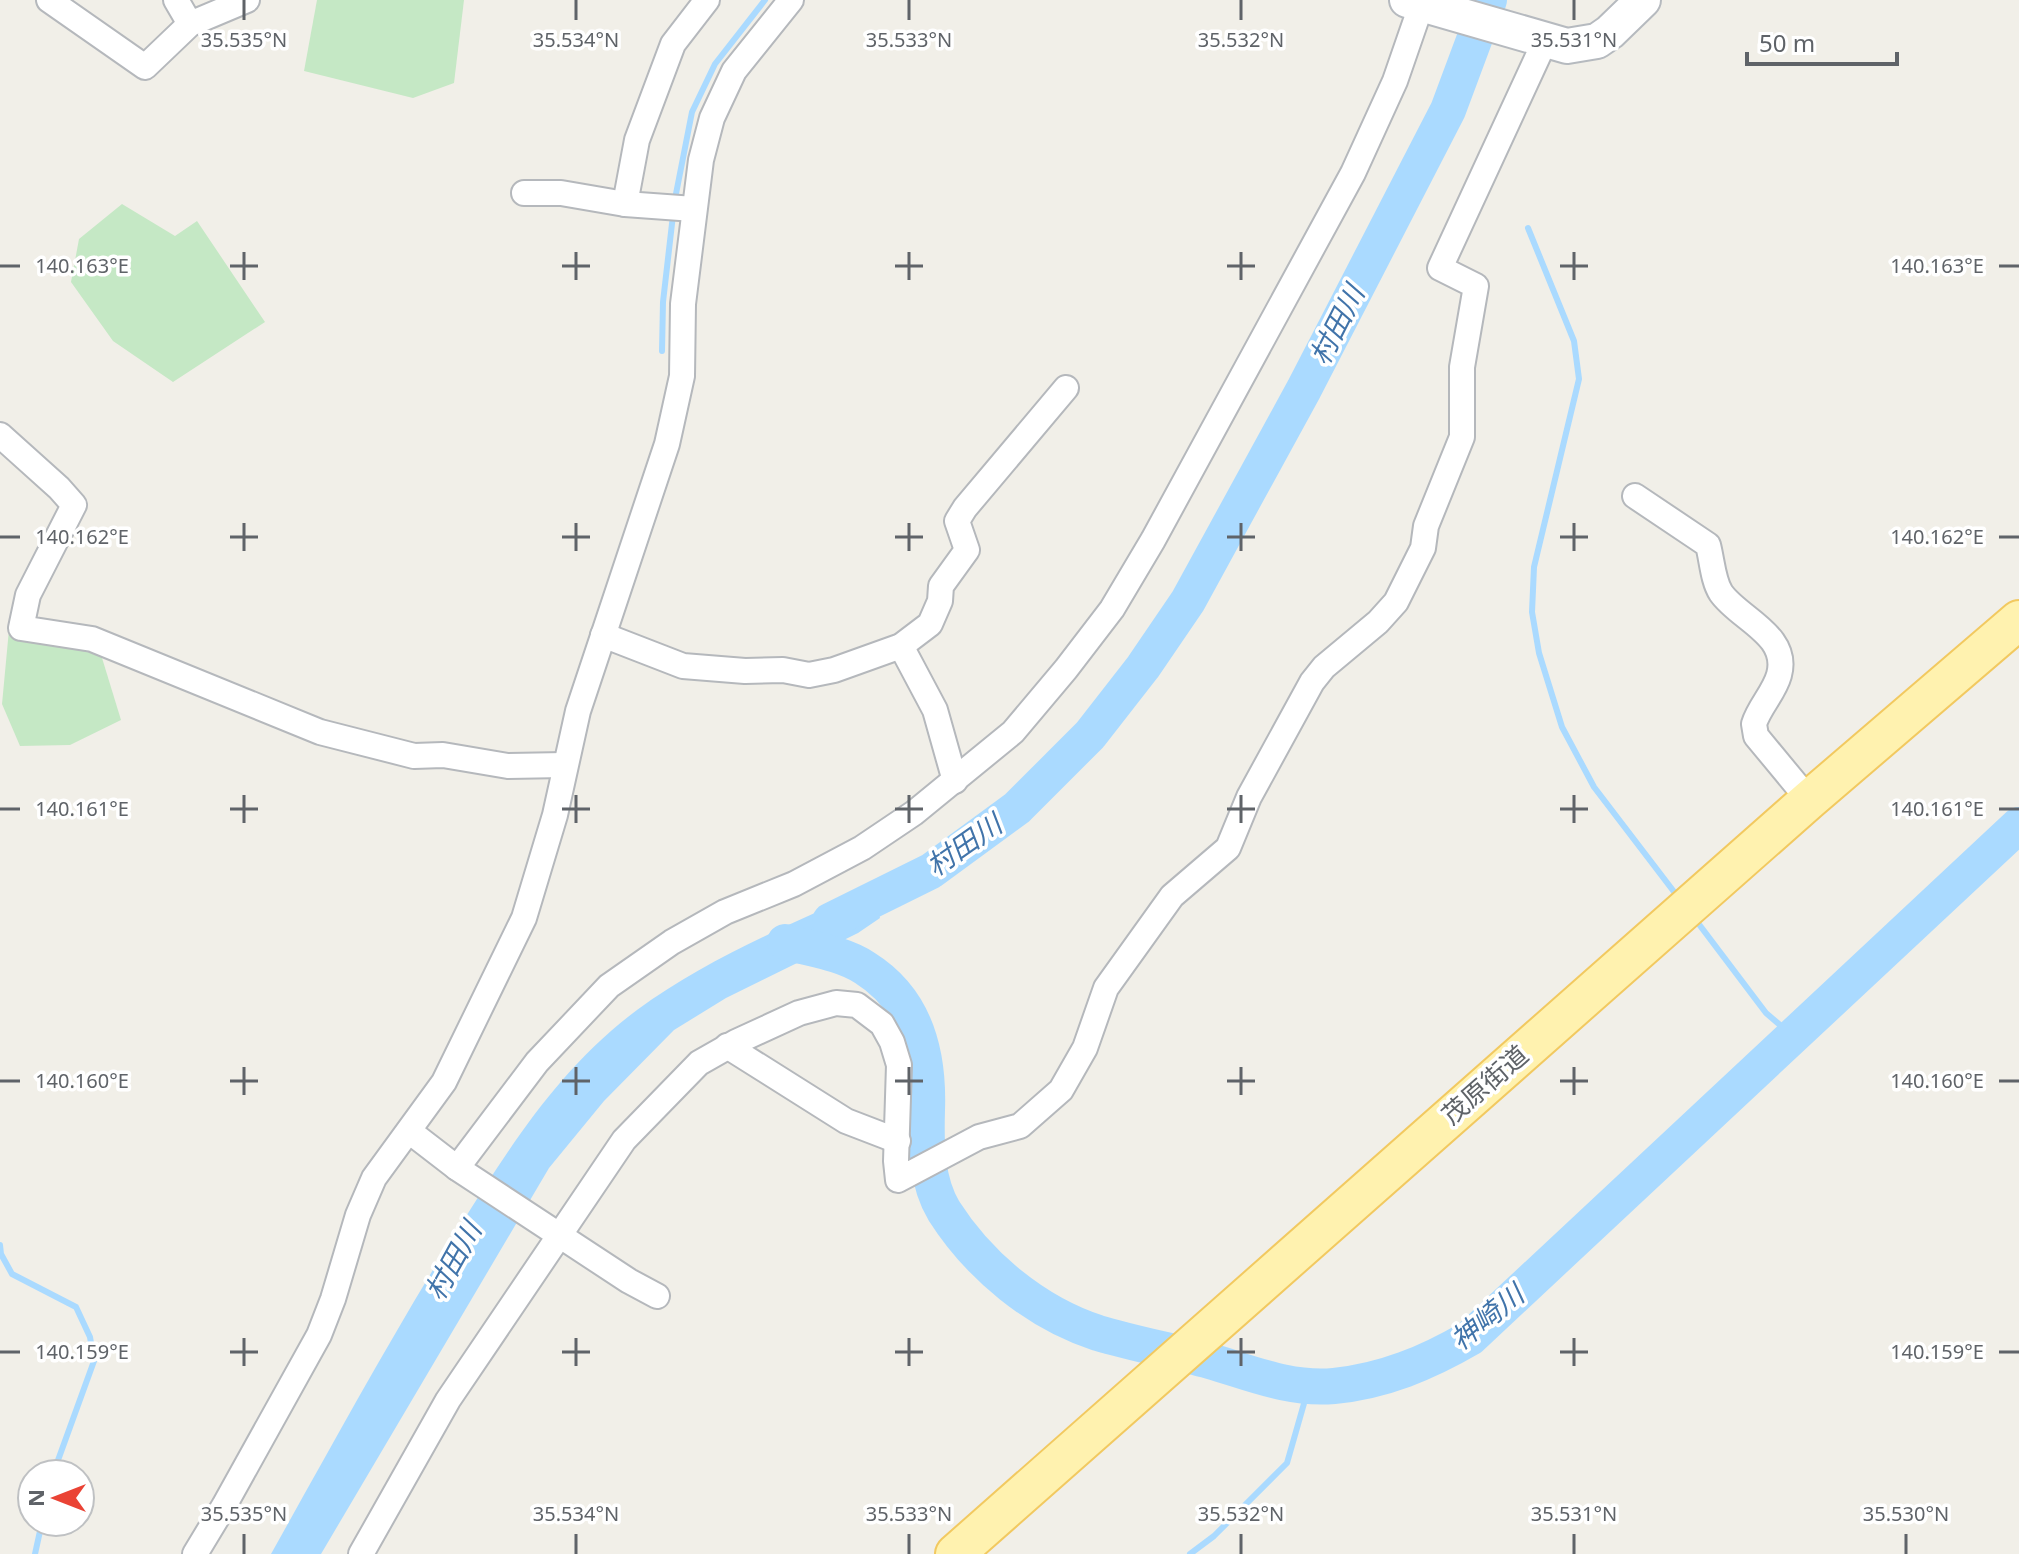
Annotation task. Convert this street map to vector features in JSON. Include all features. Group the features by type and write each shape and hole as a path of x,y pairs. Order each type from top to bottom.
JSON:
{"main road":[{"name":"茂原街道","path":"955,1554 1809,800 2019,620"}],"street":[{"path":"49,0 145,67 190,24 247,0"},
{"path":"176,0 190,24"},
{"path":"625,204 637,140 673,44 707,0"},
{"path":"195,1554 319,1335 358,1215 374,1178 444,1082 524,918 555,815 578,711 667,444 682,376 683,304 694,209 701,160 712,118 734,71 791,0"},
{"path":"457,1168 537,1062 609,986 672,942 725,912 794,884 862,848 914,813 1013,732 1058,680 1112,609 1145,554 1353,173 1395,81 1417,2 1567,46 1597,41 1643,0"},
{"path":"361,1554 448,1400 624,1140 699,1063 768,1026 817,1007 845,1003 857,1005 882,1024 899,1065 898,1180 979,1137 1020,1126 1061,1090 1085,1048 1106,988 1172,896 1228,848 1249,797 1312,682 1324,667 1378,622 1396,602 1423,548 1426,526 1462,437 1462,367 1476,286 1440,268 1545,41"},
{"path":"524,193 561,193 625,204 694,209"},
{"path":"603,635 683,666 745,671 783,670 809,675 834,670 901,646 930,624 940,601 941,586 967,550 957,521 965,508 1066,388"},
{"path":"0,435 74,505 28,595 21,628 92,639 320,732 414,756 443,755 508,766 565,765"},
{"path":"1635,496 1708,545 1718,589 1731,606 1768,635 1778,651 1781,662 1779,675 1754,724 1756,736 1809,800"},
{"path":"901,646 935,710 955,781"},
{"path":"727,1046 846,1121 898,1141"},
{"path":"409,1131 457,1168 559,1236 657,1296"}],"green space":[{"path":"317,0 464,0 454,83 413,98 304,71"},
{"path":"122,204 175,236 197,221 265,322 173,382 113,341 71,282 79,239"},
{"path":"10,619 95,635 121,720 70,745 20,746 2,704"}],"water":[{"path":"872,887 880,918 858,933 726,998 674,1030 604,1101 549,1168 321,1554 271,1554 434,1269 516,1139 583,1057 664,991 752,942"}],"waterway":[{"path":"674,204 692,112 715,64 765,0"},
{"name":"村田川","path":"830,921 931,871 1017,808 1090,735 1143,667 1188,601 1304,389 1448,110 1489,0"},
{"path":"662,351 663,302 673,215"},
{"path":"1528,228 1574,341 1579,379 1534,567 1532,612 1539,653 1562,727 1594,787 1678,897"},
{"name":"神崎川","path":"785,942 836,955 865,968 882,981 908,1012 922,1049 927,1089 928,1162 938,1199 974,1250 1011,1285 1053,1313 1098,1333 1286,1383 1334,1386 1405,1370 1470,1338 2019,825"},
{"path":"1695,919 1766,1013 1794,1037"},
{"path":"0,1245 1,1254 12,1274 76,1307 90,1337 94,1361 59,1458"},
{"path":"1190,1554 1214,1536 1287,1463 1309,1386"},
{"path":"35,1554 38,1538"}]}
